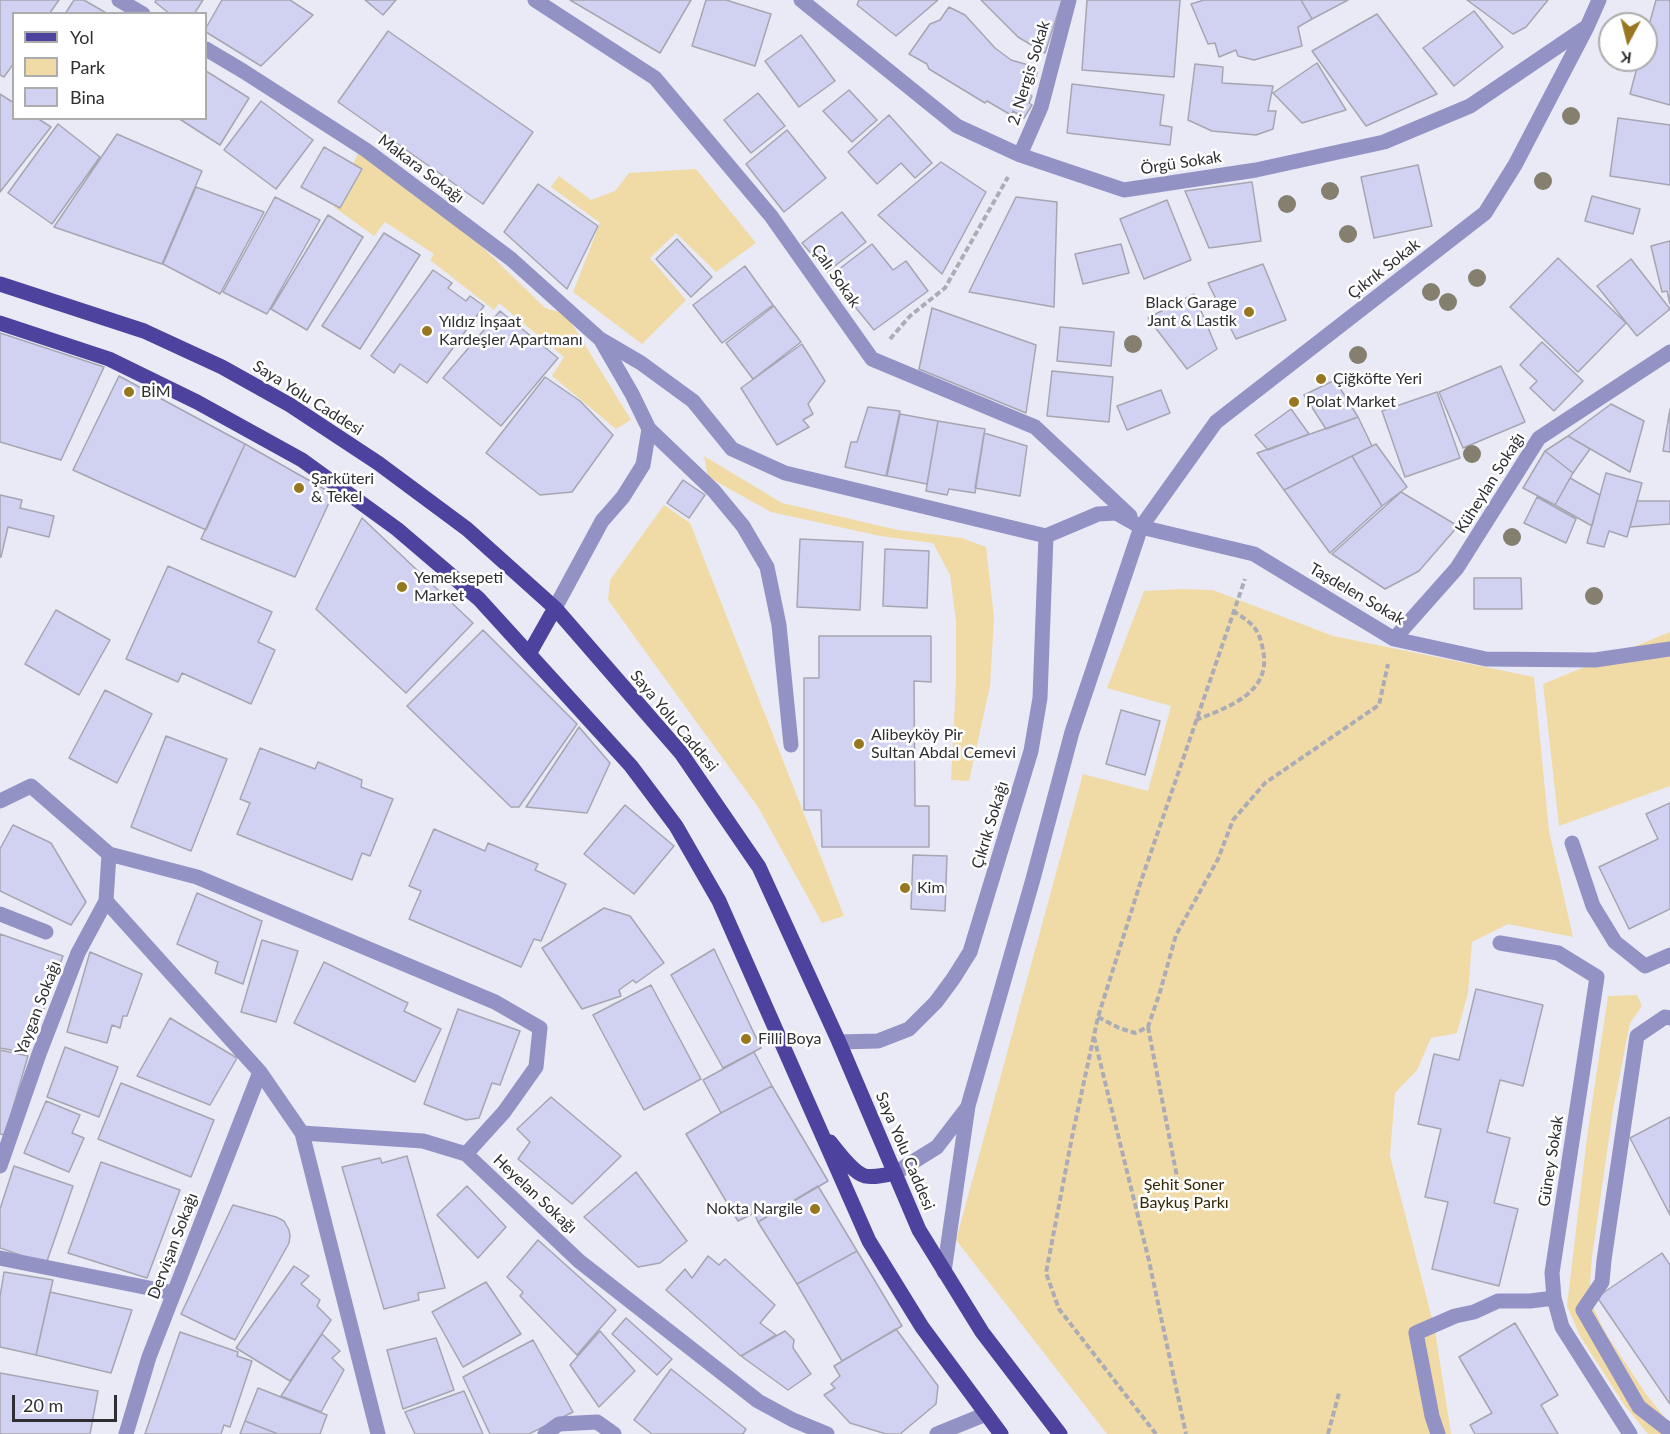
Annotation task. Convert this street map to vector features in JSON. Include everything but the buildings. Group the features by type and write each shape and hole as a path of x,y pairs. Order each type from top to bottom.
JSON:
{"main road":[{"name":"Saya Yolu Caddesi","path":"0,284 144,332 222,367 290,405 378,463 467,530 555,608 681,753 759,867 839,1042 919,1230 982,1332 1060,1434"},
{"path":"0,323 109,359 197,402 302,460 397,529 479,599 632,766 676,826 719,901 869,1241 922,1328 1001,1434"},
{"path":"530,654 555,608"},
{"path":"820,1131 863,1176 895,1173"}],"street":[{"path":"119,0 140,12"},
{"name":"Çalı Sokak","path":"535,0 655,78 771,216 872,359"},
{"name":"Örgü Sokak","path":"801,0 957,126 1020,156 1124,190 1256,170 1384,142 1470,105 1587,27"},
{"name":"2. Nergis Sokak","path":"1020,156 1041,107 1069,0"},
{"name":"Çıkrık Sokak","path":"968,1106 1034,879 1072,732 1141,527 1216,422 1485,213 1515,165 1599,0"},
{"name":"Makara Sokağı","path":"207,50 366,150 511,259 600,339"},
{"path":"600,339 632,394 649,429 714,491 743,526 767,567 779,624 791,745"},
{"path":"600,339 641,363 693,401 732,449 785,473 1046,536"},
{"name":"Küheylan Sokağı","path":"1394,639 1457,568 1539,438 1670,352"},
{"path":"872,359 1035,427 1141,527"},
{"path":"555,608 602,521 622,497 642,465 649,429"},
{"name":"Taşdelen Sokak","path":"1046,536 1098,514 1116,513 1141,527 1254,554 1394,639 1486,659 1595,660 1670,649"},
{"name":"Çıkrık Sokağı","path":"839,1042 879,1041 909,1029 936,1002 970,952 1031,751 1040,698 1046,536"},
{"path":"0,801 31,786 109,854 197,877 495,1002 540,1028 536,1067 504,1112 466,1154 423,1141 302,1133"},
{"path":"1572,843 1593,906 1615,942 1645,966 1670,955"},
{"path":"109,854 106,901 260,1072 302,1133 378,1434"},
{"name":"Yaygan Sokağı","path":"0,1166 39,1054 78,953 106,901"},
{"path":"0,914 46,932"},
{"name":"Güney Sokak","path":"1500,943 1558,953 1597,977 1552,1272 1554,1298 1562,1328 1630,1434"},
{"path":"1670,1018 1665,1017 1637,1036 1602,1282 1583,1310 1639,1407 1670,1431"},
{"name":"Dervişan Sokağı","path":"126,1434 149,1357 260,1072"},
{"path":"895,1173 937,1147 968,1106"},
{"path":"944,1272 968,1106"},
{"name":"Heyelan Sokağı","path":"466,1154 579,1261 758,1401 793,1420 827,1434"},
{"path":"0,1258 174,1293"},
{"path":"1438,1434 1432,1416 1416,1333 1498,1301 1554,1298"},
{"path":"937,1434 986,1414"},
{"path":"545,1434 559,1424 597,1422 614,1434"}],"path":[{"path":"872,359 910,316 945,288 1020,156"},
{"path":"1156,1434 1059,1309 1046,1273 1098,1017 1140,884 1254,554"},
{"path":"1196,720 1242,699 1257,685 1264,672 1265,656 1260,635 1249,621 1233,611"},
{"path":"1178,1182 1148,1027 1176,935 1218,859 1233,820 1265,783 1379,705 1394,639"},
{"path":"1098,1017 1135,1033 1148,1027"},
{"path":"1094,1036 1149,1261 1186,1434"},
{"path":"1328,1434 1339,1393"}],"green space":[{"path":"359,151 468,233 545,308 566,314 631,420 616,429 552,376 564,357 499,303 494,310 430,260 434,254 385,222 374,236 334,207"},
{"path":"696,169 756,243 716,272 676,233 650,258 686,300 642,344 573,292 600,223 551,187 559,176 591,200 615,191 629,173"},
{"path":"704,456 782,503 898,530 962,538 986,547 994,618 990,686 969,781 951,780 956,680 956,621 950,575 933,543 880,536 771,512 708,477"},
{"path":"664,505 690,523 844,916 822,923 758,807 608,600 610,580"},
{"name":"Şehit Soner Baykuş Parkı","path":"1213,590 1333,636 1534,677 1549,831 1573,937 1508,924 1472,942 1468,993 1457,1033 1431,1038 1417,1070 1395,1093 1390,1156 1435,1330 1451,1434 1107,1434 956,1240 1083,774 1148,791 1171,706 1107,688 1144,591"},
{"path":"1670,632 1670,786 1559,826 1543,684"},
{"path":"1637,995 1642,1006 1630,1023 1613,1110 1590,1283 1593,1307 1605,1332 1646,1394 1670,1424 1670,1434 1648,1434 1625,1406 1580,1336 1567,1306 1587,1137 1608,996"}],"place":[{"name":"Black Garage Jant & Lastik","path":"1249,312"},
{"name":"Yıldız İnşaat Kardeşler Apartmanı","path":"427,331"},
{"name":"Çiğköfte Yeri","path":"1321,379"},
{"name":"BİM","path":"129,392"},
{"name":"Polat Market","path":"1294,402"},
{"name":"Şarküteri & Tekel","path":"299,488"},
{"name":"Yemeksepeti Market","path":"402,587"},
{"name":"Alibeyköy Pir Sultan Abdal Cemevi","path":"859,744"},
{"name":"Kim","path":"905,888"},
{"name":"Filli Boya","path":"746,1039"},
{"name":"Nokta Nargile","path":"815,1209"}]}
